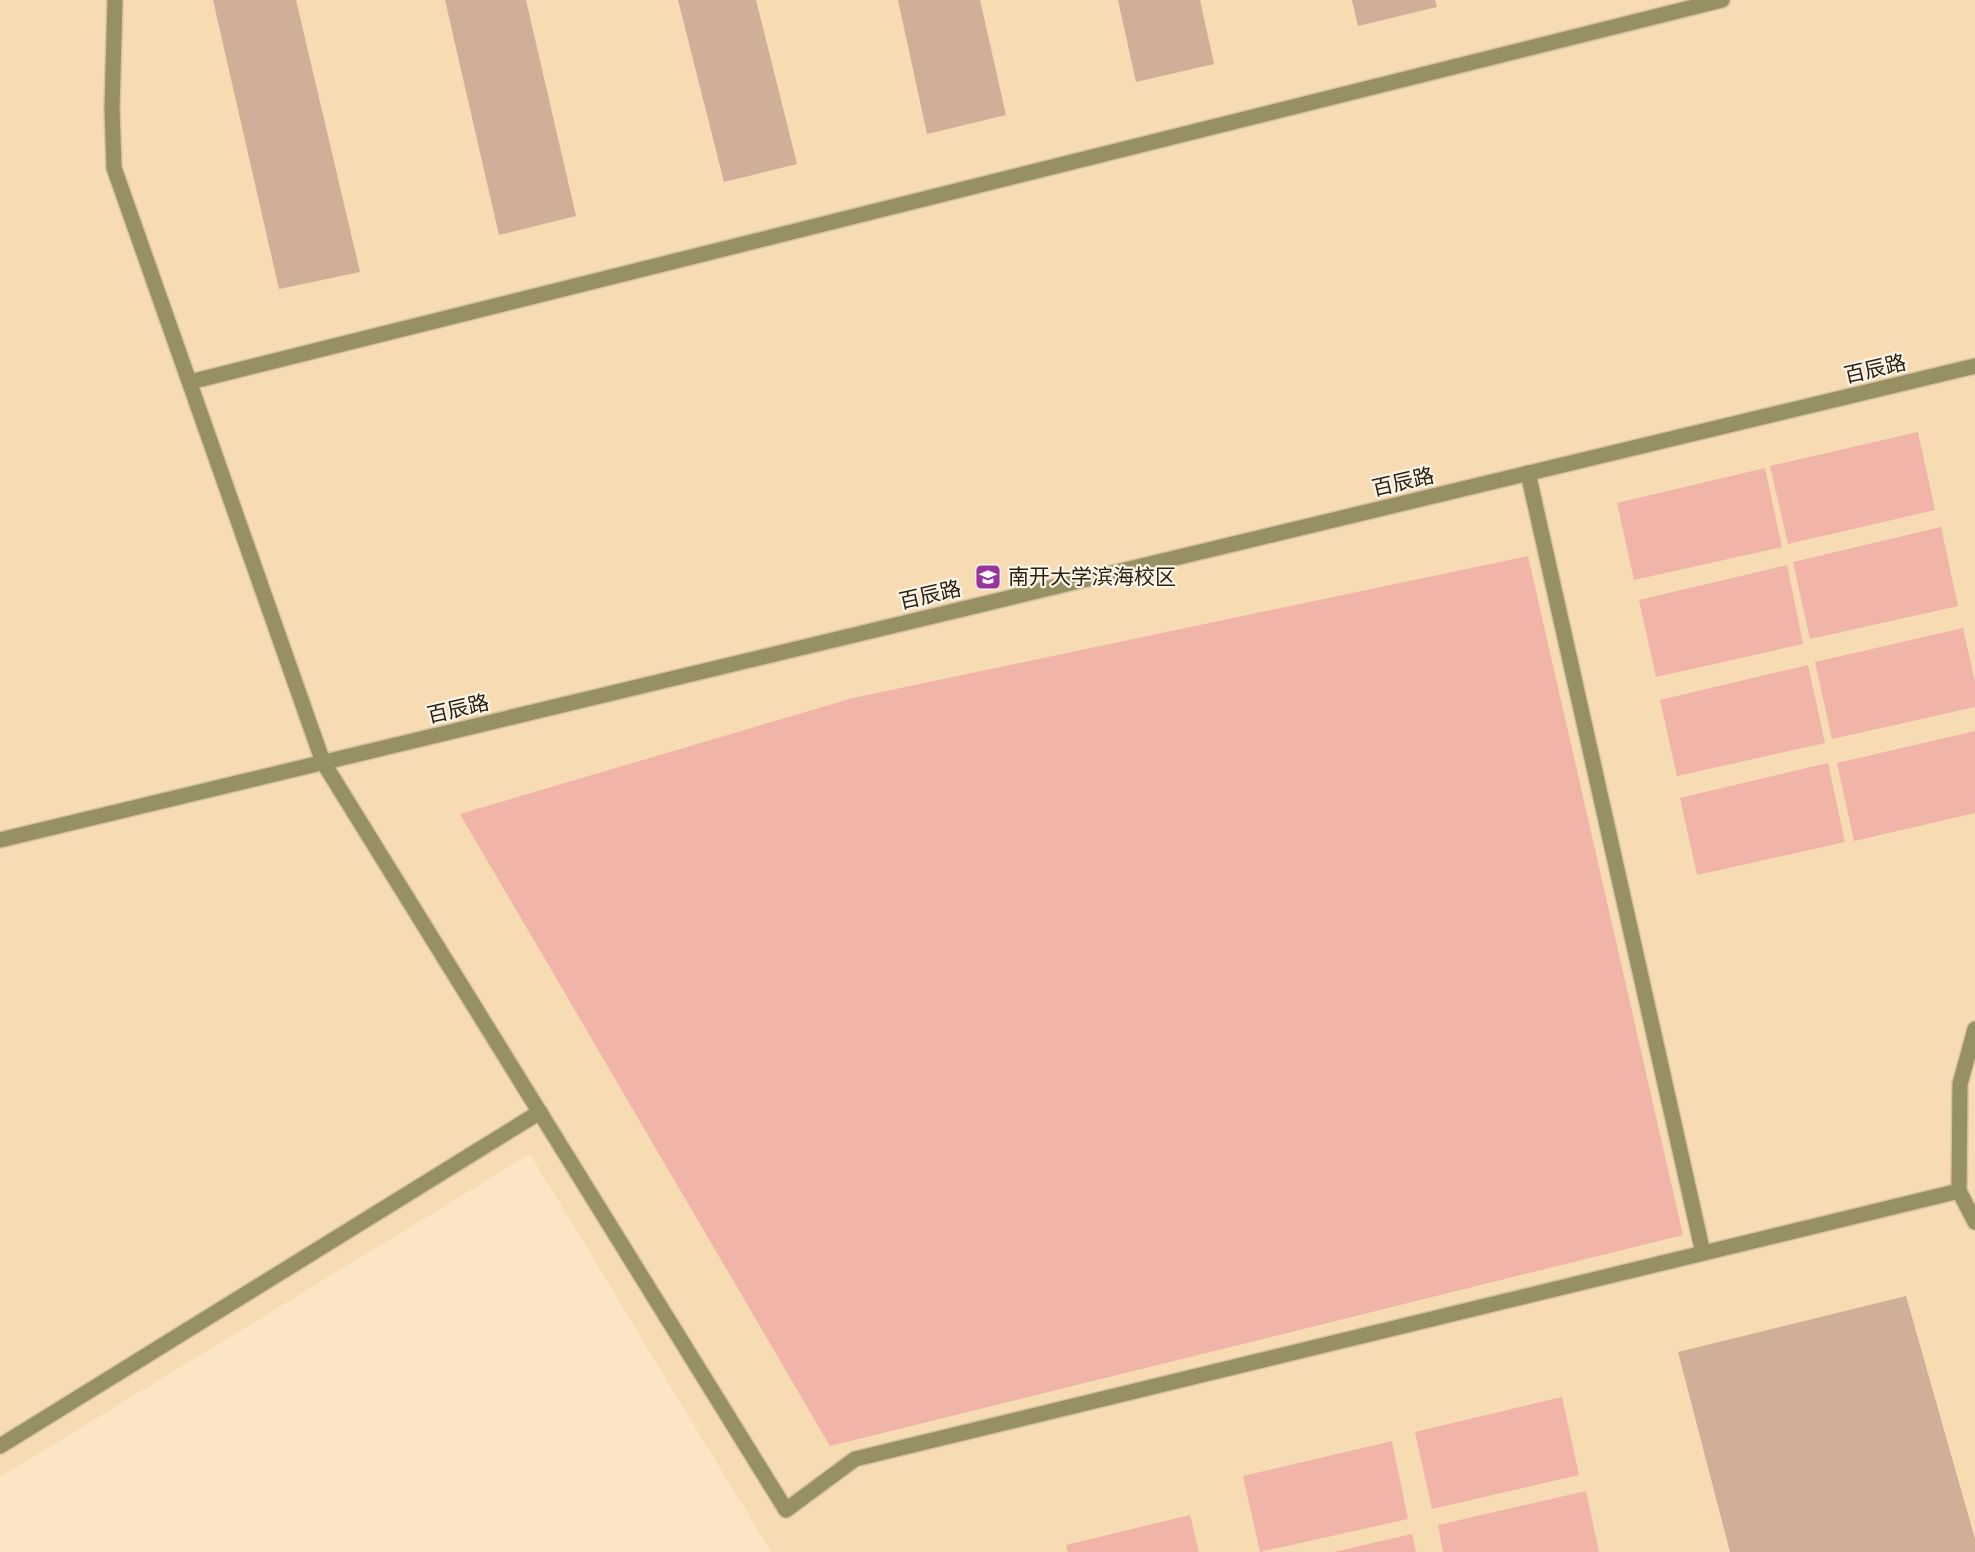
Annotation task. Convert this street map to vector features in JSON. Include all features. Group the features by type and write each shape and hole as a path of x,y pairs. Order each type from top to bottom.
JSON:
{"street":[{"path":"116,0 112,108 114,168 324,762 786,1510 855,1459 1959,1191"},
{"path":"190,382 1722,0"},
{"name":"百辰路","path":"0,840 1975,366"},
{"path":"1528,473 1703,1253"},
{"path":"1975,1029 1960,1084 1959,1191 1975,1222"},
{"path":"0,1446 540,1112"}],"shaded area":[{"name":"南开大学滨海校区","path":"0,0 1975,0 1975,1552 771,1552 530,1154 0,1477"},
{"path":"1918,432 1935,510 1788,544 1770,466"},
{"path":"1765,468 1782,547 1634,580 1617,503"},
{"path":"1941,527 1958,606 1810,639 1793,562"},
{"path":"1528,556 1683,1235 830,1446 460,814 853,698"},
{"path":"1787,565 1803,644 1656,677 1639,600"},
{"path":"1963,628 1975,682 1975,707 1832,739 1815,662"},
{"path":"1808,665 1825,743 1677,776 1660,700"},
{"path":"1975,731 1975,813 1854,841 1837,763"},
{"path":"1828,763 1845,842 1697,875 1680,798"},
{"path":"1562,1397 1579,1475 1432,1509 1415,1432"},
{"path":"1392,1441 1408,1519 1260,1552 1243,1476"},
{"path":"1586,1491 1599,1552 1443,1552 1438,1525"},
{"path":"1190,1515 1199,1552 1068,1552 1066,1545"},
{"path":"1412,1534 1416,1552 1334,1552"}],"building":[{"path":"213,0 296,0 360,272 279,289"},
{"path":"445,0 526,0 576,216 499,235"},
{"path":"678,0 756,0 797,164 724,182"},
{"path":"898,0 980,0 1006,115 927,134"},
{"path":"1118,0 1200,0 1214,64 1136,82"},
{"path":"1352,0 1435,0 1437,7 1358,26"},
{"path":"1906,1296 1975,1539 1975,1552 1730,1552 1678,1352"}],"place":[{"name":"南开大学滨海校区","path":"988,577"}]}
